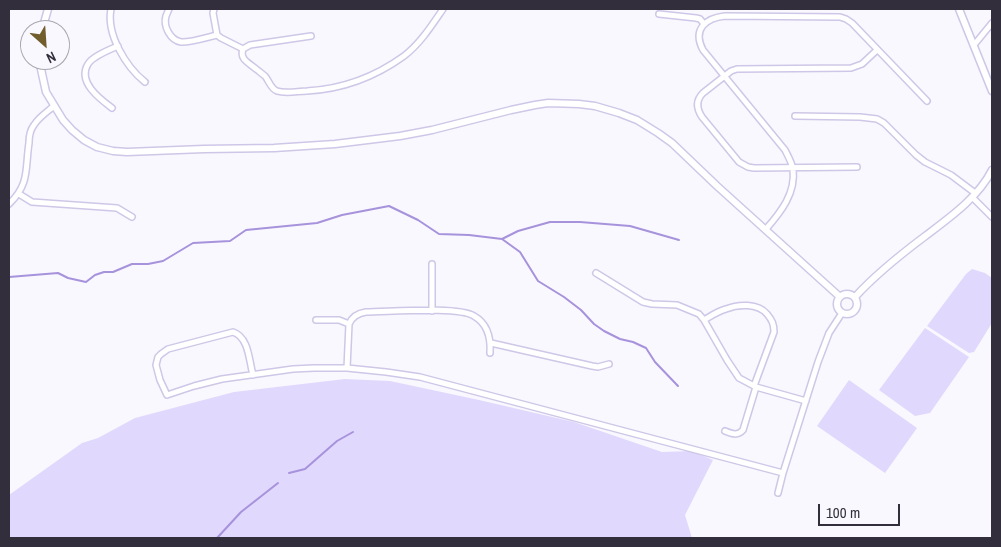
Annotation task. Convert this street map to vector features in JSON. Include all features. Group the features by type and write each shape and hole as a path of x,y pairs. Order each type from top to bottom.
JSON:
{"street":[{"path":"111,9 111,27 118,46 136,74 144,82"},
{"path":"169,9 165,23 167,31 176,40 182,42 217,35"},
{"path":"214,9 217,35 243,49"},
{"path":"311,36 250,45 243,49 241,54 243,58 265,77 276,91 325,90 353,83 377,73 404,55 433,24 443,9"},
{"path":"959,9 992,91"},
{"path":"659,14 696,18 700,19 704,24"},
{"path":"766,229 779,215 791,192 793,182 792,167 785,150 701,46 699,36 704,24 716,17 726,16 840,17 846,19 852,23 927,102"},
{"path":"974,45 992,23"},
{"path":"112,108 97,98 86,79 85,72 88,64 93,59 118,46"},
{"path":"857,167 754,168 743,165 702,117 697,107 698,99 731,71 737,69 851,68 862,64 877,50"},
{"path":"42,70 46,92 63,120 72,130 84,140 97,147 127,152 274,148 334,144 432,130 534,105 561,103 595,106 637,120 672,143 840,297"},
{"path":"9,204 19,194 24,180 30,133 33,125 54,106"},
{"path":"794,116 860,116 877,119 884,123 920,158 951,175 974,195 992,217"},
{"path":"855,297 890,264 944,222 974,195 992,170"},
{"path":"19,194 32,202 117,208 132,217"},
{"path":"432,264 432,311"},
{"path":"596,273 643,302 677,305 699,314 736,374 743,381 755,387 806,401"},
{"path":"849,294 855,297 857,302 855,310 848,314 842,313 837,307 840,297 849,294"},
{"path":"704,320 728,308 754,306 761,308 774,326 774,332 755,387 743,430 741,433 735,434 725,431"},
{"path":"347,368 349,324 358,315 366,312 461,311 474,316 486,328 491,343 490,353"},
{"path":"778,493 818,362 829,333 842,313"},
{"path":"316,320 339,320 349,324"},
{"path":"253,375 246,346 238,334 233,332 168,349 158,357 156,365 167,395 209,382 293,369 347,368 420,377 783,473"},
{"path":"491,343 592,366 598,367 609,364"}],"shaded area":[{"path":"972,269 985,273 992,278 992,323 974,352 969,353 927,326 966,274"},
{"path":"925,328 969,357 930,413 915,416 879,390"},
{"path":"345,379 390,381 479,400 574,422 662,452 692,451 713,460 685,515 692,538 9,538 9,495 82,443 98,438 135,418 234,392"},
{"path":"849,380 917,428 885,473 817,426"}],"waterway":[{"path":"9,277 58,273 68,278 86,282 95,275 113,272 132,264 148,264 163,261 193,243 230,241 246,230 317,223 342,215 389,206 418,220 439,234 502,239 518,231 550,222 580,222 630,226 679,240"},
{"path":"502,239 520,252 538,281 564,297 604,331 646,348 655,362 678,386"},
{"path":"289,473 305,469 337,441 353,432"},
{"path":"217,538 241,512 278,483"}]}
